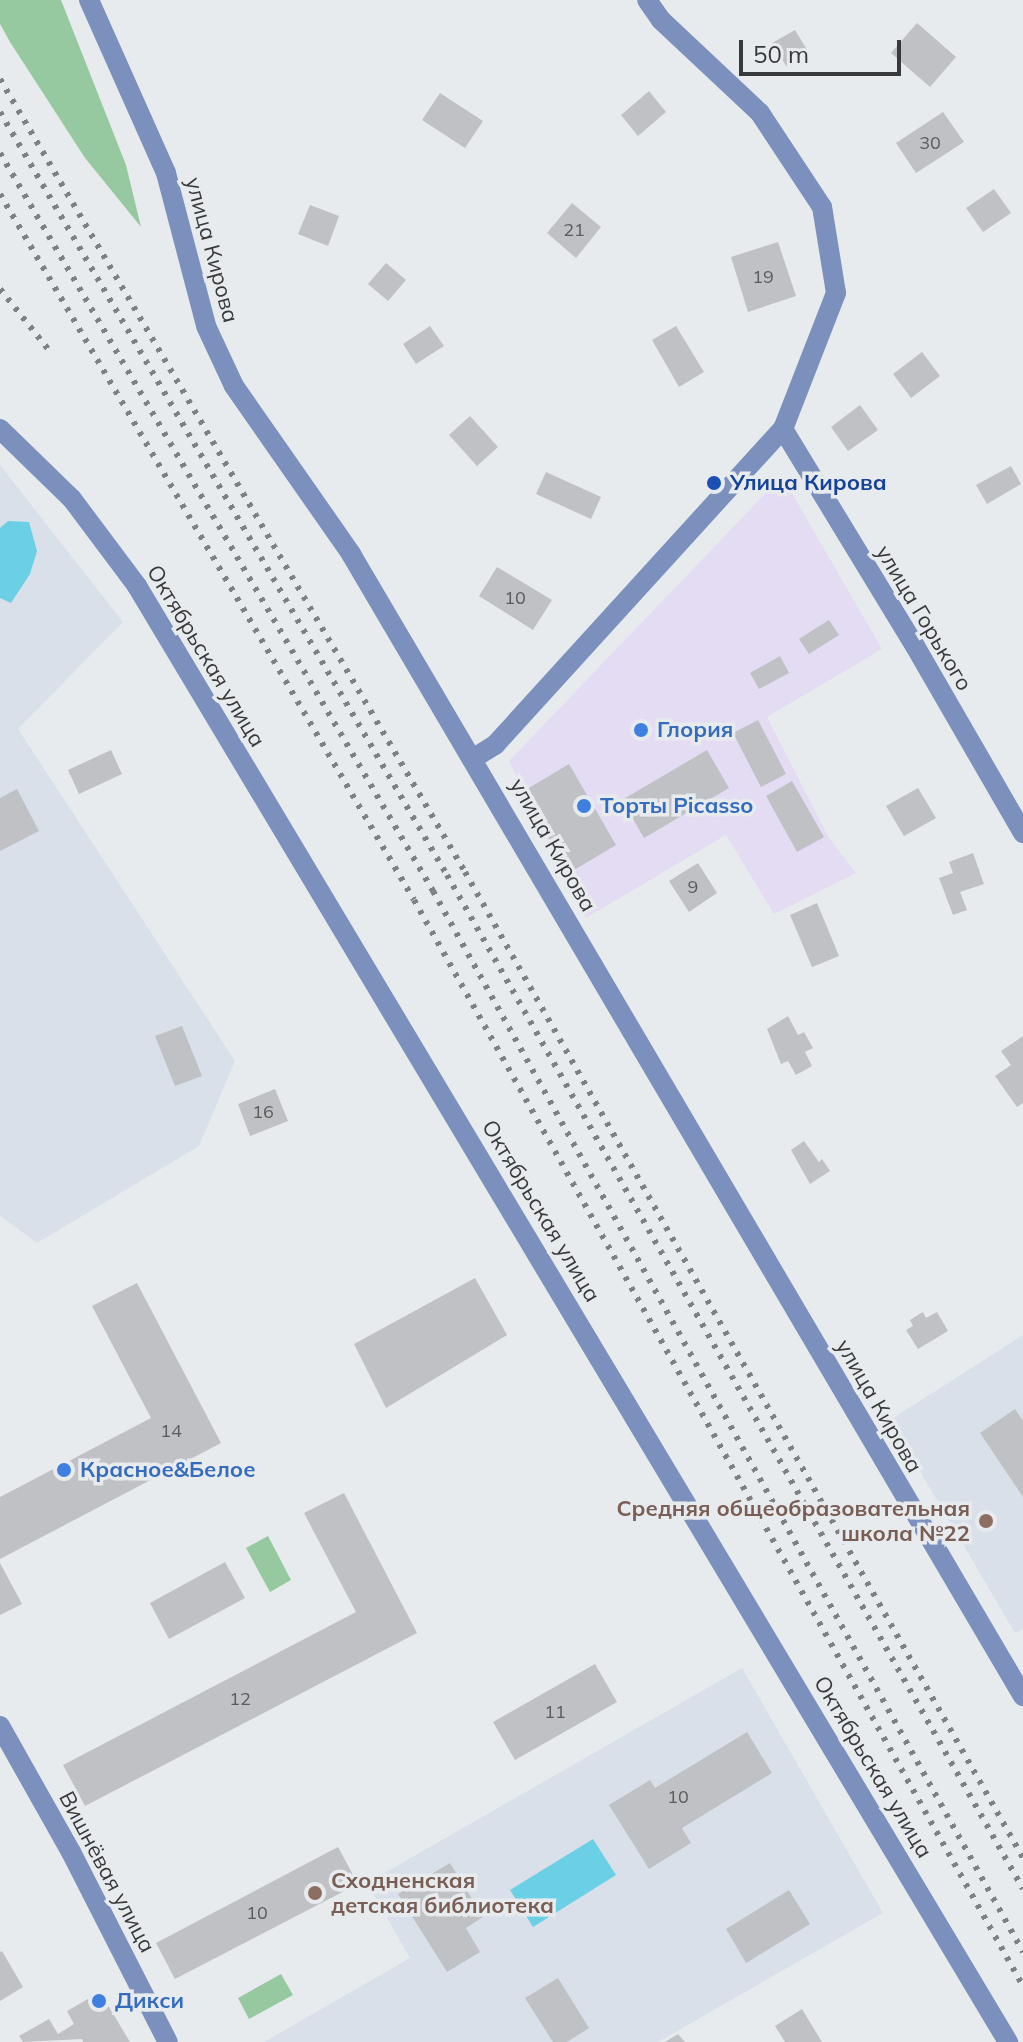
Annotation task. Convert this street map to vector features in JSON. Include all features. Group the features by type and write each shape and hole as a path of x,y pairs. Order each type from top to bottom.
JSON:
{"street":[{"name":"улица Кирова","path":"89,0 166,173 206,326 234,386 351,554 474,758 1023,1696"},
{"path":"474,758 502,737 783,429 836,293 822,207 760,113 661,20 647,0"},
{"name":"Октябрьская улица","path":"0,429 72,499 137,586 1008,2042"},
{"name":"улица Горького","path":"783,429 1023,833"},
{"name":"Вишнёвая улица","path":"0,1726 71,1852 168,2042"}],"shaded area":[{"path":"0,465 123,622 18,729 235,1061 199,1146 37,1243 0,1216"},
{"path":"782,476 882,649 767,717 829,838 856,873 774,914 726,835 586,918 509,761"},
{"name":"Средняя общеобразовательная школа №22","path":"1023,1335 1023,1629 1015,1633 890,1420"},
{"path":"742,1668 883,1913 658,2042 264,2042 410,1958 367,1883"}],"green space":[{"path":"0,0 61,0 126,165 141,227 85,158 10,42 0,24"},
{"path":"268,1536 291,1580 270,1592 246,1548"},
{"path":"281,1974 293,1995 249,2019 238,1998"}],"water":[{"path":"8,521 29,522 37,551 30,574 11,603 0,598 0,528"},
{"path":"593,1839 616,1875 533,1927 510,1890"}],"building":[{"path":"917,23 956,57 930,87 891,53"},
{"path":"795,30 809,53 786,66 772,43"},
{"path":"649,91 666,112 638,136 621,115"},
{"path":"440,93 483,121 465,148 422,120"},
{"path":"943,112 964,142 916,173 896,143"},
{"path":"994,189 1011,213 983,232 966,208"},
{"path":"572,203 601,227 576,258 547,233"},
{"path":"310,205 339,216 328,246 298,234"},
{"path":"778,242 796,296 748,312 731,257"},
{"path":"386,263 406,280 388,301 368,284"},
{"path":"430,326 444,346 416,364 403,344"},
{"path":"676,326 704,372 679,387 652,340"},
{"path":"922,352 940,376 911,398 893,374"},
{"path":"860,405 878,430 848,451 831,427"},
{"path":"470,416 498,447 477,466 449,435"},
{"path":"1011,466 1021,484 987,504 976,485"},
{"path":"546,472 601,497 591,519 536,494"},
{"path":"497,567 552,600 533,630 479,596"},
{"path":"829,620 839,635 809,654 799,639"},
{"path":"780,656 789,673 759,689 750,673"},
{"path":"758,720 786,774 761,787 733,733"},
{"path":"111,750 122,774 79,794 68,770"},
{"path":"707,750 729,788 644,838 622,800"},
{"path":"569,764 616,845 569,873 522,792"},
{"path":"792,781 824,837 797,852 766,796"},
{"path":"918,788 936,818 904,836 886,806"},
{"path":"17,789 39,831 0,851 0,798"},
{"path":"973,853 984,884 960,892 967,910 953,915 939,878 953,873 949,862"},
{"path":"698,863 717,893 689,912 669,881"},
{"path":"817,903 839,956 812,967 790,915"},
{"path":"788,1016 798,1035 804,1032 813,1048 805,1052 812,1066 796,1075 788,1061 781,1064 767,1029"},
{"path":"182,1026 202,1076 175,1086 155,1036"},
{"path":"1023,1036 1023,1103 1017,1107 995,1076 1011,1065 1001,1051"},
{"path":"275,1089 288,1121 250,1136 238,1104"},
{"path":"804,1141 819,1162 822,1159 830,1171 810,1184 791,1150"},
{"path":"475,1278 507,1335 386,1408 354,1344"},
{"path":"137,1283 221,1443 0,1559 0,1497 151,1418 92,1306"},
{"path":"923,1312 926,1318 937,1312 948,1331 918,1349 906,1330 913,1326 910,1320"},
{"path":"1015,1409 1023,1421 1023,1497 980,1433"},
{"path":"344,1493 417,1633 85,1806 63,1765 356,1612 304,1513"},
{"path":"225,1562 245,1598 169,1639 150,1603"},
{"path":"0,1563 22,1604 0,1615"},
{"path":"595,1664 617,1702 515,1760 493,1722"},
{"path":"747,1732 772,1773 682,1828 691,1843 649,1869 609,1805 650,1780 655,1788"},
{"path":"338,1847 358,1884 175,1979 156,1943"},
{"path":"450,1863 483,1917 466,1928 480,1952 447,1972 398,1894"},
{"path":"789,1890 810,1924 746,1963 726,1929"},
{"path":"0,1952 23,1987 0,2001"},
{"path":"558,1978 589,2028 567,2042 553,2042 525,1998"},
{"path":"100,1992 130,2042 83,2042 82,2039 23,2042 19,2036 49,2019 58,2034 74,2024 67,2011"},
{"path":"802,2009 822,2042 785,2042 775,2026"},
{"path":"678,2034 685,2042 665,2042"}],"railway":[{"path":"0,79 465,872 1023,1858"},
{"path":"0,112 447,875 1023,1889"},
{"path":"0,153 433,891 1023,1952"},
{"path":"0,194 414,900 1023,1986"},
{"path":"0,289 52,354"}],"place":[{"name":"Улица Кирова","path":"714,483"},
{"name":"Глория","path":"641,730"},
{"name":"Торты Picasso","path":"584,806"},
{"name":"Красное&Белое","path":"64,1470"},
{"name":"Средняя общеобразовательная школа №22","path":"986,1521"},
{"name":"Сходненская детская библиотека","path":"315,1893"},
{"name":"Дикси","path":"99,2001"}]}
